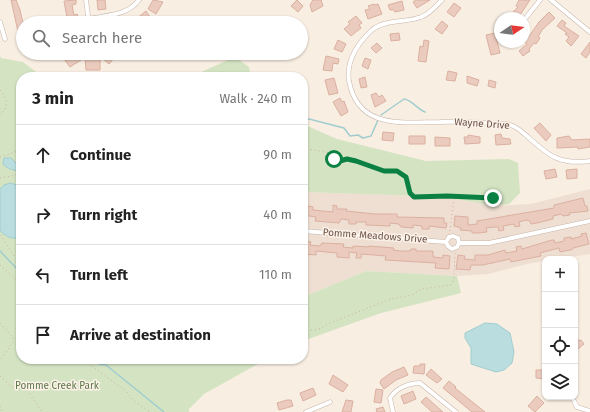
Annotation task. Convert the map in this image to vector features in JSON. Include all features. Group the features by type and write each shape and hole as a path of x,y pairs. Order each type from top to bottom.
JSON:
{"street":[{"path":"86,0 88,16"},
{"path":"108,16 124,12 132,8 139,0"},
{"name":"Wayne Drive","path":"442,0 430,12 421,17 385,24 374,29 356,49 351,62 349,76 351,90 357,102 371,115 387,121 402,124 441,122 507,124 516,126 555,158 566,161 590,160"},
{"path":"530,12 540,0"},
{"path":"551,0 590,32"},
{"path":"0,22 5,39"},
{"name":"Pomme Meadows Drive","path":"459,243 486,244 590,222"},
{"name":"Pomme Meadows Drive","path":"308,231 446,242"},
{"name":"Pomme Meadows Drive","path":"446,242 449,237 454,236 458,238 459,243"},
{"name":"Pomme Meadows Drive","path":"446,242 452,249 457,247 459,243"},
{"path":"393,412 390,398 399,389 420,383 456,412"},
{"path":"574,400 577,407 590,411"},
{"path":"306,412 330,402"}],"path":[{"path":"0,90 7,103 0,115"},
{"path":"308,149 330,153 337,160 349,160 384,171 397,171 406,177 410,193 414,197 454,196 493,198"},
{"path":"0,157 16,152"},
{"path":"0,178 16,175"},
{"path":"450,234 454,196"},
{"path":"0,235 16,257"},
{"path":"308,330 319,329 330,322 391,300 412,295 421,289 451,285 454,279 455,250"},
{"path":"0,265 16,279"},
{"path":"0,323 12,336 14,342 0,360"},
{"path":"89,364 126,391 135,402 150,412"},
{"path":"0,376 12,387 26,390 42,412"},
{"path":"0,406 2,412"}],"shaded area":[{"path":"590,189 590,254 578,256 542,256 542,262 488,274 457,276 366,271 308,295 308,192 447,197 493,206 531,204"}],"green space":[{"name":"Pomme Creek Park","path":"0,56 1,58 23,62 36,72 16,72 16,364 258,364 204,394 189,409 189,412 0,412"},
{"path":"228,60 239,60 249,67 250,72 201,72"},
{"path":"308,126 337,139 426,161 509,159 518,163 520,193 509,204 493,206 447,197 308,192"},
{"path":"366,271 457,276 461,293 381,313 308,339 308,295"}],"water":[{"path":"4,158 11,158 16,163 16,171 5,166 3,164"},
{"path":"10,183 16,185 16,238 5,235 0,231 0,189 4,185"},
{"path":"485,323 497,324 510,333 514,352 512,363 504,370 496,372 471,364 471,348 465,338 465,333"}],"building":[{"path":"11,0 16,0 21,16 16,16 16,22"},
{"path":"76,0 76,4 72,5 74,15 77,14 78,16 67,16 64,1"},
{"path":"97,0 105,0 106,9 98,10"},
{"path":"153,0 163,2 156,14 148,9"},
{"path":"297,0 303,6 298,12 291,6"},
{"path":"313,0 321,0 323,6 312,12 310,5"},
{"path":"416,0 430,0 417,8 413,2"},
{"path":"519,0 530,0 522,12 513,12 518,7 516,6"},
{"path":"402,1 404,10 395,12 394,10 390,10 388,5"},
{"path":"454,3 461,8 454,17 447,12"},
{"path":"378,4 382,14 368,19 365,10 370,9 368,6"},
{"path":"146,11 149,16 140,16"},
{"path":"549,12 555,18 542,30 538,37 540,38 536,44 534,43 530,48 530,35 539,22"},
{"path":"356,16 362,23 359,25 361,28 351,36 344,29 350,24 348,22"},
{"path":"562,20 566,23 564,26 579,36 571,46 566,41 569,37 565,34 567,33 557,26"},
{"path":"442,21 448,26 442,34 435,29"},
{"path":"399,33 400,40 391,41 390,34"},
{"path":"494,33 494,48 499,48 500,53 491,55 486,35"},
{"path":"338,40 346,44 342,52 334,49"},
{"path":"424,40 429,41 426,62 418,61 420,46 423,47"},
{"path":"590,42 590,52 586,58 581,54"},
{"path":"377,43 382,48 376,53 371,48"},
{"path":"522,48 530,48 530,51 523,56 519,51"},
{"path":"326,56 339,59 338,64 333,63 332,71 323,70"},
{"path":"365,58 371,60 368,69 362,66"},
{"path":"65,60 81,60 70,67"},
{"path":"85,60 100,60 100,70 86,70"},
{"path":"104,60 112,60 109,64"},
{"path":"448,71 457,73 455,81 446,80"},
{"path":"467,76 479,80 477,86 467,83"},
{"path":"365,77 367,87 361,88 359,79"},
{"path":"334,78 338,93 329,95 325,80"},
{"path":"489,80 496,82 495,88 488,86"},
{"path":"376,93 379,97 382,95 386,101 375,107 371,95"},
{"path":"340,98 342,102 344,101 348,112 341,116 333,102"},
{"path":"540,123 551,135 546,141 534,128"},
{"path":"383,132 394,133 393,141 382,140"},
{"path":"501,134 502,138 510,139 511,144 496,145 495,135"},
{"path":"468,135 480,137 480,143 465,144 464,137 468,137"},
{"path":"409,136 425,136 425,144 409,144"},
{"path":"569,136 572,140 590,139 590,147 578,149 578,147 557,148 557,138"},
{"path":"435,137 450,138 450,146 435,146"},
{"path":"555,169 557,177 546,179 544,171"},
{"path":"577,169 577,178 567,179 566,170"},
{"path":"583,198 588,211 569,213 570,215 563,216 561,214 553,216 553,219 537,223 531,224 530,221 526,220 519,222 520,226 515,227 514,224 503,226 504,230 499,231 498,227 486,228 487,232 478,233 460,230 461,228 454,226 455,216 468,217 468,225 477,224 477,221 554,208 554,205"},
{"path":"333,205 337,206 337,209 347,209 346,211 375,214 397,214 397,217 444,218 444,223 447,223 446,228 429,226 429,229 422,229 422,226 413,225 413,228 401,227 399,224 390,223 390,226 366,225 366,222 349,224 349,220 341,219 339,223 315,221 316,217 308,216 308,206 313,207 313,210 333,212"},
{"path":"586,233 589,244 570,250 560,252 559,248 540,253 541,256 511,262 510,259 483,265 471,265 470,270 456,269 458,255 465,256 464,259 475,260 475,255 488,255 505,250 506,253 517,251 516,247 521,246 522,249 552,240 554,240 555,243 564,241 564,238 571,237 571,239 582,236 581,234"},
{"path":"308,242 311,242 310,245 320,246 322,243 344,244 343,247 353,248 353,246 369,246 394,248 393,250 400,251 410,251 411,249 416,249 416,251 433,251 433,257 443,258 443,255 450,256 449,269 435,268 436,263 385,260 386,256 361,254 361,258 356,258 357,253 349,252 349,258 337,257 337,253 316,251 316,255 308,254"},
{"path":"578,340 579,341 581,340 584,344 578,349"},
{"path":"420,364 425,364 424,374 413,373 414,366 420,366"},
{"path":"404,367 408,375 396,380 384,389 380,383 381,380 392,372"},
{"path":"431,369 442,379 437,383 426,375"},
{"path":"536,370 542,370 542,379 536,378"},
{"path":"333,375 348,385 343,392 329,384"},
{"path":"449,381 456,387 455,388 485,412 472,412 443,388"},
{"path":"313,388 316,395 303,401 300,393"},
{"path":"376,389 383,390 381,403 374,402"},
{"path":"413,391 416,399 404,404 401,396"},
{"path":"537,396 544,403 535,412 528,406"},
{"path":"426,397 443,412 432,412 421,402"},
{"path":"291,400 293,406 279,410 277,403"},
{"path":"346,400 353,401 351,412 342,412"},
{"path":"383,407 385,412 377,412 376,409"}],"waterway":[{"path":"381,115 404,99 410,101 425,112"},
{"path":"308,119 344,128 350,136 358,135 363,138 371,136 378,120"},
{"path":"0,251 16,268"},
{"path":"99,364 106,365 164,412"}],"route":[{"path":"334,159 340,161 347,159 384,171 397,171 406,177 410,193 414,197 447,196 493,198"}]}
